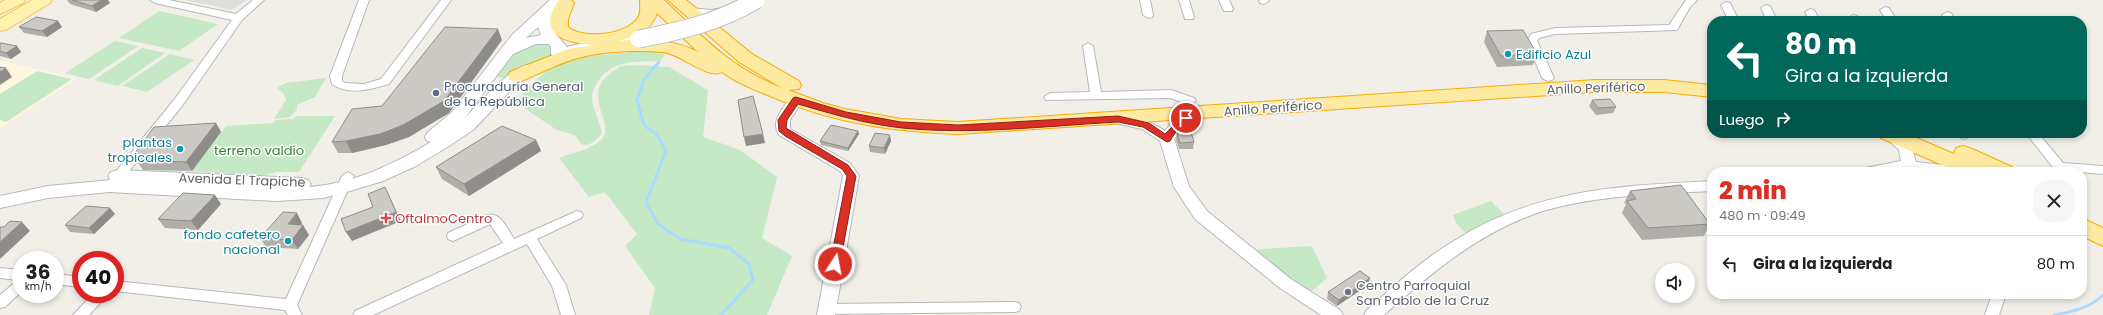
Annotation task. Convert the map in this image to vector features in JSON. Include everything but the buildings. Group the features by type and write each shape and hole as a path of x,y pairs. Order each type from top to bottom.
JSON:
{"highway":[{"path":"562,1 559,22 560,29 565,35 574,38 600,39 620,36 638,29 646,22 650,13 648,0"},
{"name":"Anillo Periférico","path":"654,0 713,56 731,70 756,84 790,98 845,115 901,125 958,128 1103,119 1193,107 1548,78 1646,74 1707,79"},
{"name":"Anillo Periférico","path":"683,6 769,75 809,92 853,104 905,114 959,116 1193,107 1595,86 1664,86 1707,90"},
{"path":"514,78 574,53 616,47 663,47 680,50 759,92 790,98"},
{"path":"1899,138 1965,167"},
{"path":"1928,138 1994,167"},
{"path":"2087,215 2103,223"},
{"path":"2087,229 2103,238"}],"main road":[{"path":"0,9 17,0"},
{"path":"0,26 44,0"},
{"name":"Avenida El Trapiche","path":"346,182 377,177 410,162 443,142 466,126 514,78 531,66 559,54 603,43 639,39 715,20 733,13 756,0"},
{"path":"551,39 545,26 550,16 562,1"},
{"name":"Avenida El Trapiche","path":"0,193 54,182 114,181 277,195 323,192 407,153 435,135 458,116 489,78 506,51 528,27 562,1"},
{"path":"506,51 534,40 551,39 558,43 560,48 559,54"},
{"path":"489,78 498,81 514,78"},
{"name":"Avenida El Trapiche","path":"0,202 114,181"}],"street":[{"path":"155,0 238,18"},
{"path":"114,181 178,102 238,18 259,0"},
{"path":"359,0 336,76 337,84 342,86 369,87 387,80 446,0"},
{"path":"726,42 721,28 723,21 732,9 745,0"},
{"path":"1145,0 1148,14"},
{"path":"1184,0 1189,17"},
{"path":"1548,78 1532,41 1535,36 1555,31 1673,28 1686,5 1692,0"},
{"path":"1726,5 1732,16"},
{"path":"683,6 710,13 732,9"},
{"path":"1766,8 1770,16"},
{"path":"1885,10 1889,16"},
{"path":"1088,46 1096,95"},
{"path":"1050,97 1171,94 1193,107 1167,139"},
{"path":"790,98 782,120 782,129 845,167 851,176 826,312 1014,307"},
{"path":"1103,119 1118,119 1139,123 1158,131 1167,139 1182,187 1201,215 1286,284 1334,315"},
{"path":"1894,138 1906,148 1909,161 1906,166"},
{"path":"2036,138 2056,167"},
{"path":"1900,167 1915,167"},
{"path":"2087,170 2103,170"},
{"path":"124,287 293,310 346,182"},
{"path":"1373,315 1428,268 1464,242 1509,219 1547,205 1586,198 1707,186"},
{"path":"360,315 577,215"},
{"path":"453,236 491,218 494,219 511,245"},
{"path":"529,237 559,285 565,314"},
{"path":"0,273 12,274"},
{"path":"0,304 12,293"},
{"path":"1992,315 1997,299"},
{"path":"80,315 92,303"}],"shaded area":[{"path":"185,0 246,0 232,10"},
{"path":"0,60 76,79 0,128"}],"green space":[{"path":"159,11 218,24 179,51 119,38"},
{"path":"115,41 138,46 89,79 65,73"},
{"path":"550,41 555,54 535,62 512,78 493,77 510,51 532,43"},
{"path":"142,48 165,53 118,86 94,80"},
{"path":"667,50 661,61 625,63 603,75 595,86 592,97 593,106 602,133 590,144 581,144 575,135 557,130 515,102 547,71 571,60 598,55"},
{"path":"170,54 194,60 147,92 122,86"},
{"path":"640,65 669,67 708,90 703,137 740,150 777,177 762,238 792,256 767,315 649,315 655,288 625,246 637,234 605,192 589,197 559,158 586,149 601,140 605,134 605,127 598,100 602,81 620,67"},
{"path":"37,71 72,79 6,122 0,120 0,94"},
{"path":"326,78 315,97 297,105 297,109 290,117 274,119 286,100 284,94 277,88 286,83"},
{"name":"terreno valdío","path":"296,116 335,116 299,172 276,172 261,176 192,171 226,126 273,123 275,120 293,119"},
{"path":"1491,201 1509,219 1470,238 1456,223 1453,215"},
{"path":"1312,246 1327,278 1306,296 1247,250"}],"waterway":[{"path":"659,62 644,79 637,100 644,125 657,135 666,150 646,203 658,224 680,239 729,248 749,264 753,280 721,315"},
{"path":"2054,315 2074,311 2092,303 2103,295"}],"place":[{"name":"Edificio Azul","path":"1508,54"},
{"name":"Procuraduría General de la República","path":"436,93"},
{"name":"plantas tropicales","path":"180,149"},
{"name":"OftalmoCentro","path":"386,218"},
{"name":"fondo cafetero nacional","path":"288,241"},
{"name":"Centro Parroquial San Pablo de la Cruz","path":"1348,292"}],"route":[{"path":"835,264 852,180 848,169 784,132 781,125 782,120 796,100 817,108 845,115 901,125 958,128 1118,119 1146,125 1158,131 1167,139 1171,131 1186,118"}]}
